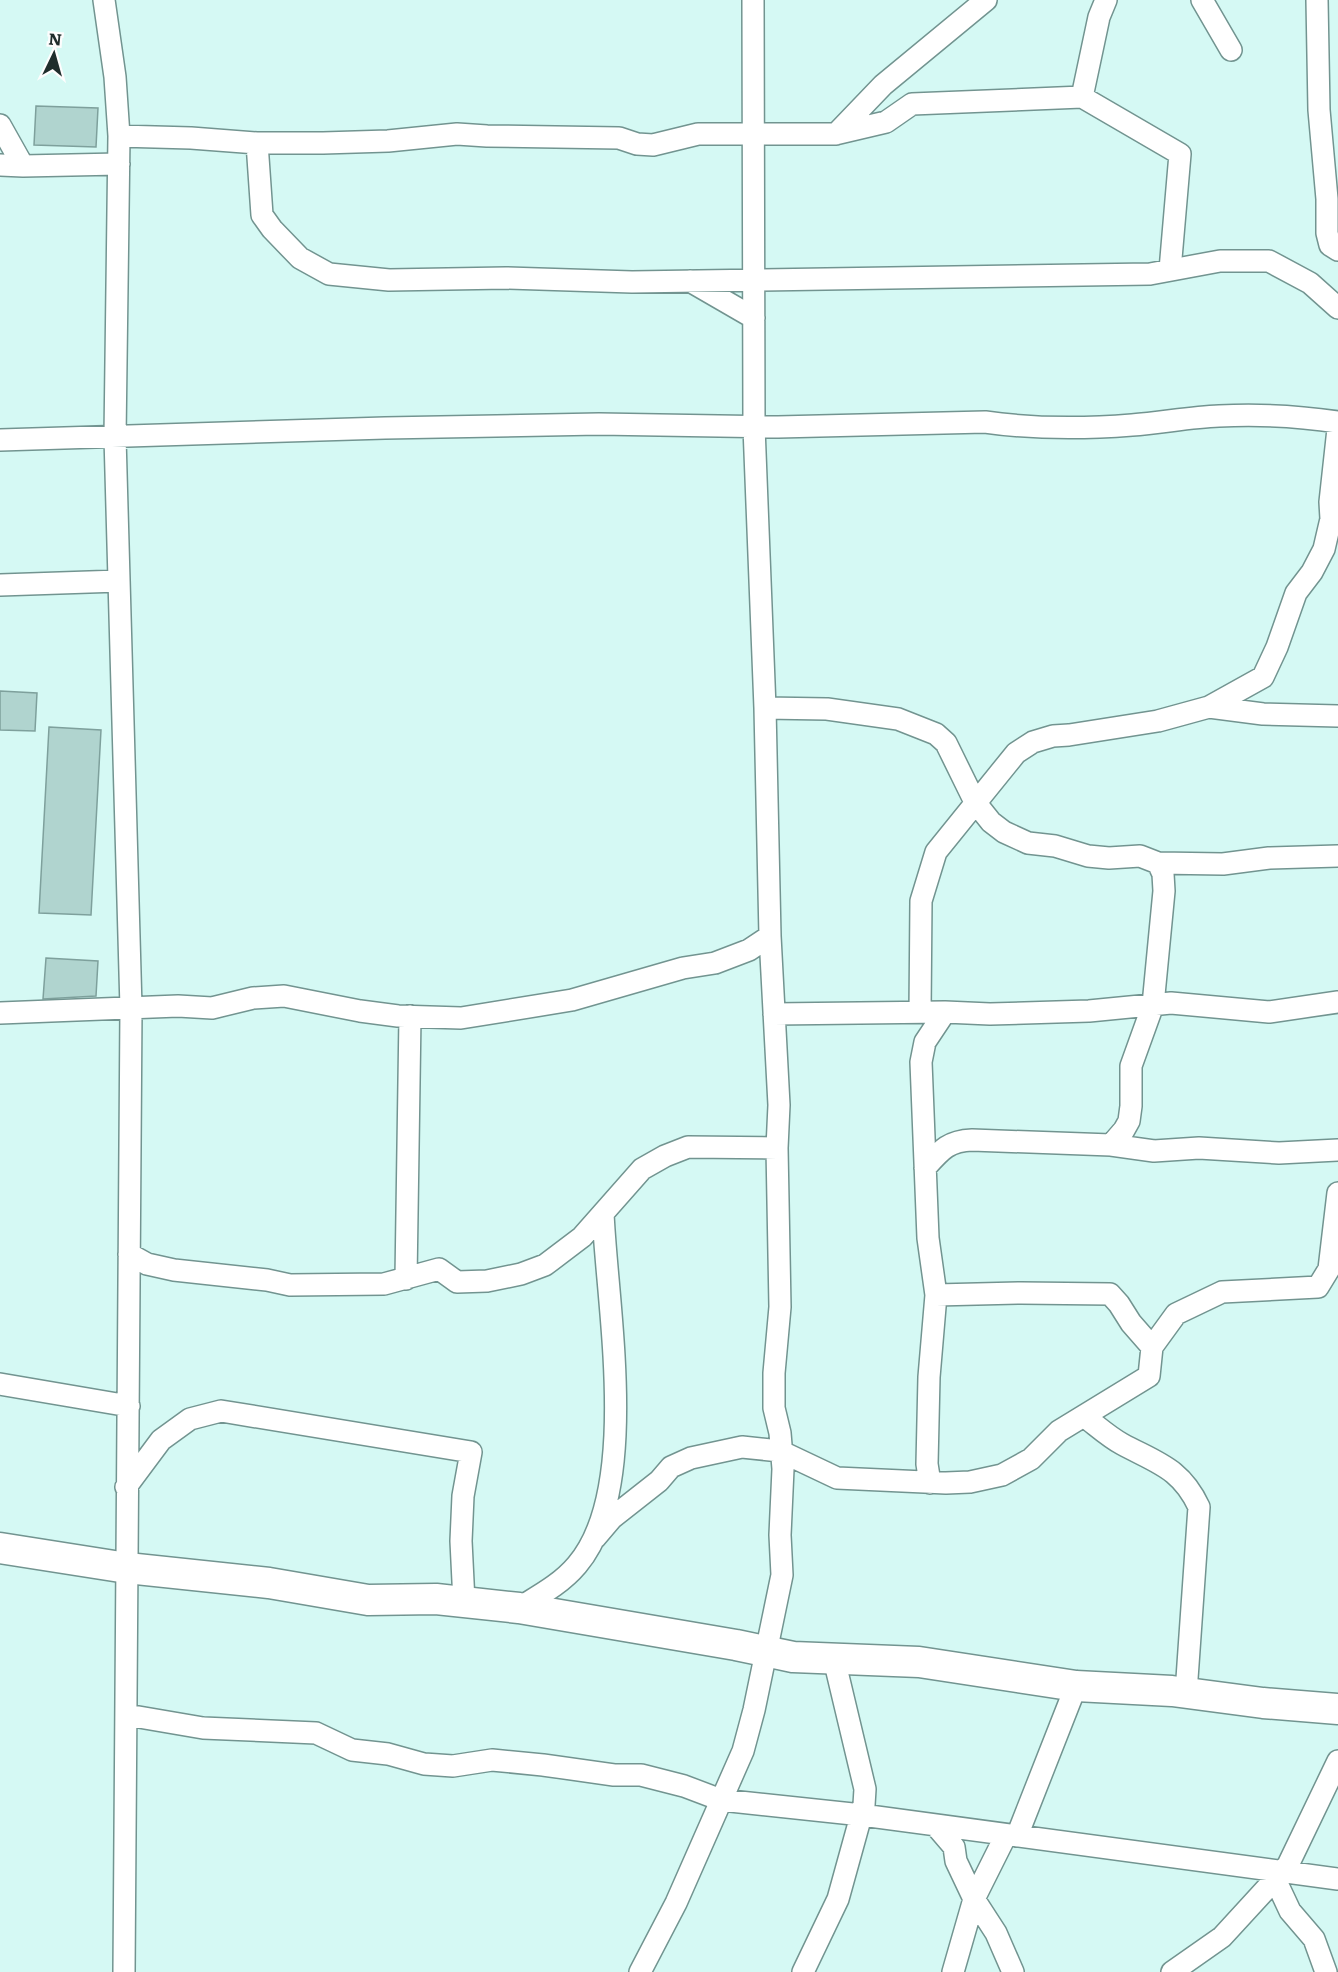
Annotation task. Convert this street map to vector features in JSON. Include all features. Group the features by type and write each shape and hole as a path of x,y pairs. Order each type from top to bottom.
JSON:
{"street":[{"path":"104,0 115,77 119,136 115,437 131,1008 124,1972"},
{"path":"640,1972 676,1903 743,1751 754,1710 782,1575 780,1535 783,1469 780,1433 774,1408 774,1374 780,1307 777,1148 779,1105 770,936 765,708 754,427 753,0"},
{"path":"835,134 883,85 986,0"},
{"path":"1082,97 1099,17 1106,0"},
{"path":"1202,0 1231,50"},
{"path":"1317,0 1319,110 1327,199 1327,233 1330,245 1338,250"},
{"path":"119,136 257,143 323,143 388,141 457,134 499,137 619,138 637,144 653,145 698,134 835,134 886,122 912,104 1082,97 1180,154 1170,270"},
{"path":"0,125 23,166"},
{"path":"257,143 262,216 300,258 329,274 389,280 506,278 632,282 1150,274 1220,261 1269,261 1310,283 1338,308"},
{"path":"0,165 118,164"},
{"path":"689,281 754,318"},
{"path":"0,440 575,424 754,427 985,422 1062,429 1133,425 1218,416 1293,416 1338,422"},
{"path":"920,1012 921,901 936,852 1016,753 1033,742 1053,736 1158,721 1209,707 1263,677 1277,647 1296,593 1312,572 1324,549 1331,519 1330,501 1338,429"},
{"path":"0,585 119,581"},
{"path":"1209,707 1263,714 1338,716"},
{"path":"765,708 827,710 898,719 936,734 946,744 975,802 991,822 1004,832 1028,843 1055,846 1088,856 1109,858 1140,856 1158,863 1223,864 1269,858 1338,856"},
{"path":"1111,1145 1129,1120 1131,1066 1153,1005 1164,891 1163,874 1158,863"},
{"path":"0,1013 178,1006 212,1008 253,998 284,996 360,1011 460,1018 572,1000 728,959 749,950 770,936"},
{"path":"774,1014 920,1012 1001,1014 1089,1011 1171,1003 1269,1012 1338,1002"},
{"path":"930,1483 927,1473 929,1377 936,1294 929,1261 921,1062 925,1042 945,1012"},
{"path":"406,1279 410,1016"},
{"path":"925,1168 941,1149 958,1140 1111,1145 1154,1151 1199,1148 1279,1153 1338,1150"},
{"path":"129,1254 147,1264 174,1270 267,1280 290,1286 384,1284 439,1269 457,1282 488,1281 521,1274 545,1265 582,1237 642,1169 665,1156 688,1147 777,1148"},
{"path":"519,1608 560,1582 578,1564 612,1518 659,1481 671,1467 691,1458 742,1447 780,1451 837,1478 930,1483 970,1482 1002,1475 1030,1459 1059,1431 1149,1376 1152,1347 1176,1314 1222,1292 1318,1287 1329,1269 1338,1193"},
{"path":"595,1538 604,1513 611,1475 616,1415 603,1213"},
{"path":"936,1294 1110,1294 1152,1347"},
{"path":"0,1384 129,1406"},
{"path":"126,1487 161,1440 190,1419 221,1411 471,1452 463,1496 461,1541 464,1602"},
{"path":"1085,1417 1120,1443 1149,1457 1175,1474 1190,1489 1198,1507 1186,1693"},
{"path":"0,1548 127,1568 269,1583 368,1600 436,1599 519,1608 793,1657 919,1662 1076,1686 1186,1693 1263,1703 1338,1709"},
{"path":"803,1972 838,1899 862,1815 865,1790 834,1659"},
{"path":"953,1972 974,1899 1011,1836 1076,1686"},
{"path":"127,1715 203,1728 316,1733 352,1750 388,1754 424,1764 453,1766 492,1760 605,1774 641,1775 684,1786 721,1800 862,1815 1279,1875 1338,1879"},
{"path":"1172,1972 1222,1937 1288,1865 1338,1761"},
{"path":"936,1826 954,1847 956,1861 974,1899 996,1933 1013,1972"},
{"path":"1279,1875 1290,1911 1314,1939 1326,1972"}],"building":[{"path":"36,106 98,108 96,147 34,145"},
{"path":"0,691 37,693 35,731 0,730"},
{"path":"49,727 101,730 91,915 39,913"},
{"path":"46,958 98,961 96,996 43,999"}]}
